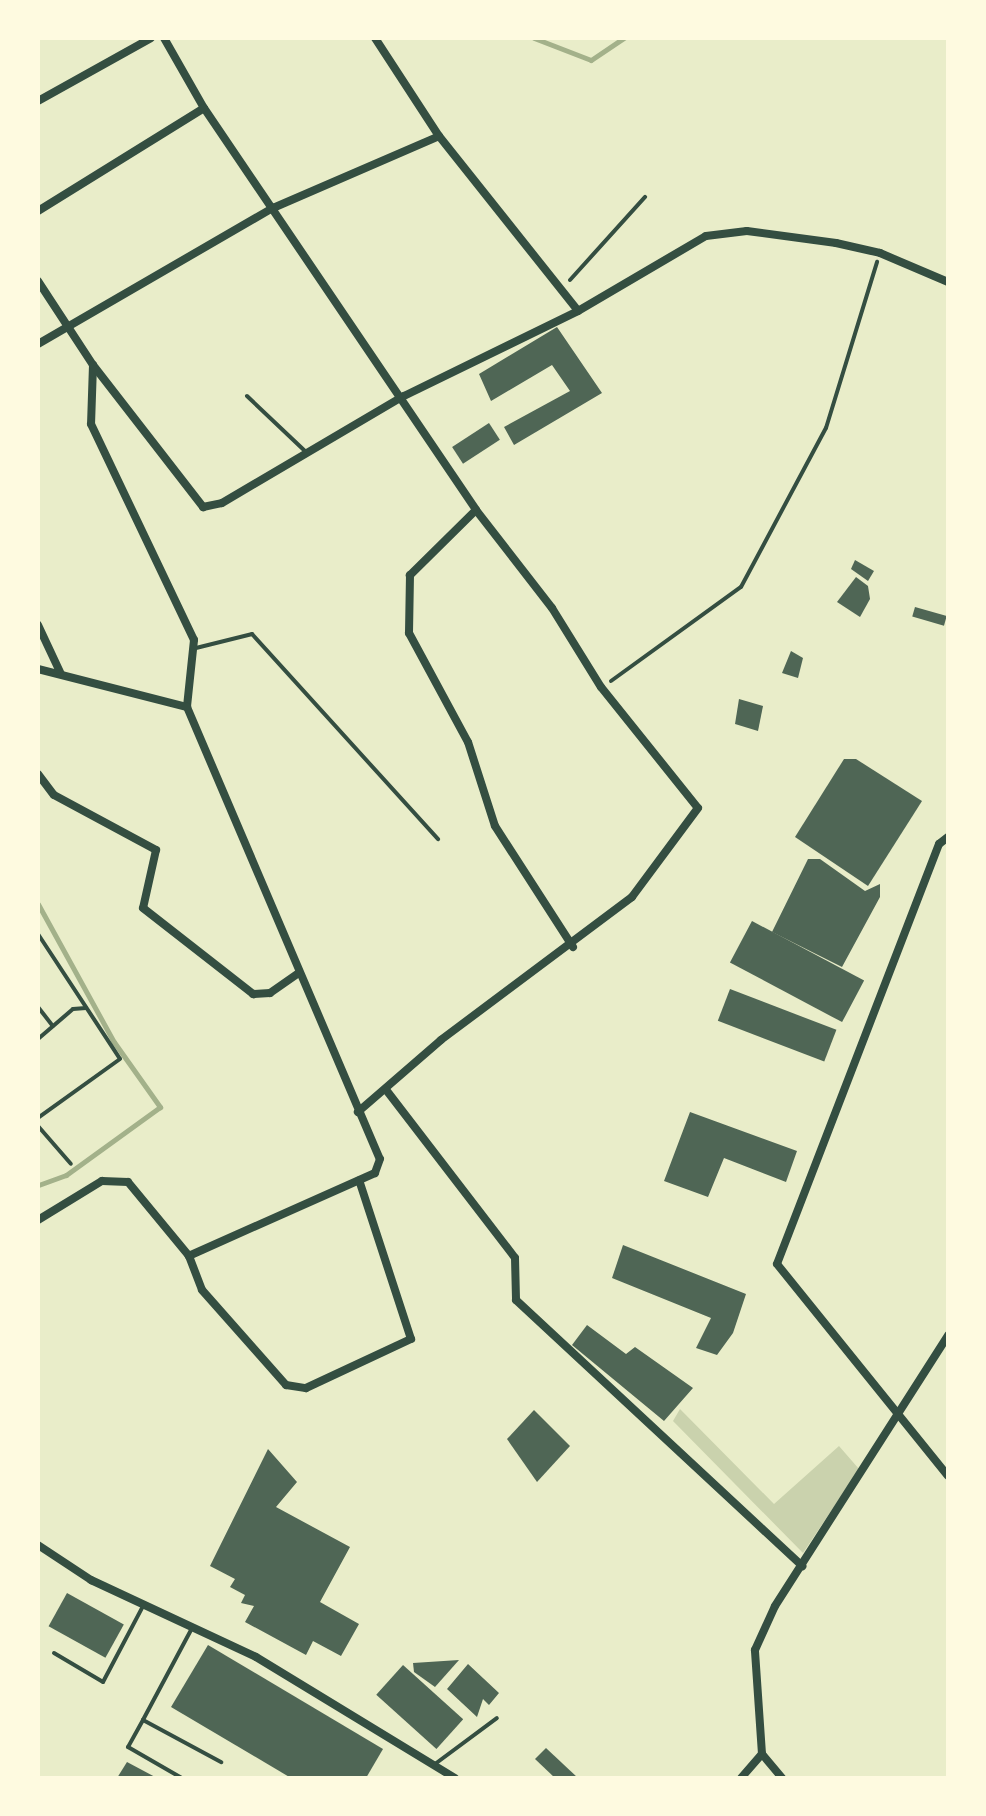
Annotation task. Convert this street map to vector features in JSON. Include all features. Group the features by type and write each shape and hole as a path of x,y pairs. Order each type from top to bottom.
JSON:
{"street":[{"path":"38,101 151,38"},
{"path":"164,38 204,108 404,396 476,510 552,608 601,687 698,808 632,897 573,947 441,1040 387,1091 358,1112"},
{"path":"375,38 439,136 578,310"},
{"path":"38,211 204,108"},
{"path":"38,344 273,208 439,136"},
{"path":"38,281 93,366 203,507 222,503 404,396 578,310 706,236 747,231 880,253 948,282"},
{"path":"93,366 92,424 196,648 187,707 380,1160 375,1173 189,1256"},
{"path":"476,510 410,575 409,634 468,742 495,826 573,947"},
{"path":"38,625 61,674"},
{"path":"38,669 187,707"},
{"path":"38,774 54,795 156,850 143,908 253,994 270,993 299,973"},
{"path":"948,837 939,844 777,1264 948,1476"},
{"path":"387,1091 515,1258 516,1300 802,1566"},
{"path":"38,1220 102,1182 128,1182 140,1190 189,1256 202,1290 286,1386 306,1388 407,1344 410,1332 359,1180"},
{"path":"782,1778 762,1754 755,1650 802,1566 902,1416 948,1335"},
{"path":"38,1545 143,1606 256,1657 456,1778"},
{"path":"740,1778 762,1754"}],"lane":[{"path":"246,396 306,452"},
{"path":"196,648 252,634 438,839"},
{"path":"54,1652 102,1682 143,1606"},
{"path":"182,1778 128,1747 192,1630"},
{"path":"435,1764 497,1718"},
{"path":"143,1720 221,1762"}],"path":[{"path":"560,290 646,197"},
{"path":"601,687 742,586 826,428 880,253"},
{"path":"38,934 120,1060 38,1118"},
{"path":"38,1006 53,1026"},
{"path":"38,1040 73,1009 86,1008"},
{"path":"38,1106 43,1113"},
{"path":"38,1126 71,1164"}],"green space":[{"path":"680,1409 774,1504 839,1446 859,1469 803,1553 673,1421"}],"building":[{"path":"557,327 602,393 514,445 504,427 570,391 552,365 491,401 479,374"},
{"path":"489,423 500,440 463,464 452,447"},
{"path":"855,560 874,571 868,581 851,569"},
{"path":"856,577 868,586 870,599 860,617 837,602"},
{"path":"915,607 947,616 944,626 912,617"},
{"path":"791,651 803,658 798,678 782,673"},
{"path":"739,699 763,706 758,731 735,724"},
{"path":"844,759 856,759 922,801 868,886 795,837"},
{"path":"808,859 820,859 865,891 880,884 880,897 842,967 772,932"},
{"path":"752,921 864,981 842,1022 730,962"},
{"path":"730,989 836,1030 824,1062 718,1021"},
{"path":"690,1112 797,1151 786,1182 724,1158 708,1197 664,1181"},
{"path":"623,1245 746,1294 733,1333 717,1355 696,1348 711,1318 612,1278"},
{"path":"587,1325 626,1354 635,1347 693,1388 664,1421 572,1345"},
{"path":"534,1410 570,1446 537,1482 507,1439"},
{"path":"268,1449 297,1482 276,1507 350,1547 320,1602 359,1624 341,1656 313,1641 306,1655 245,1622 254,1606 241,1603 245,1595 230,1587 235,1579 210,1566"},
{"path":"67,1593 124,1625 105,1658 49,1626"},
{"path":"208,1645 383,1749 366,1778 291,1778 171,1707"},
{"path":"459,1660 435,1687 414,1672 413,1663"},
{"path":"468,1664 499,1693 489,1705 483,1699 477,1717 447,1689"},
{"path":"403,1665 463,1719 436,1749 376,1695"},
{"path":"546,1748 578,1778 555,1778 535,1759"},
{"path":"127,1762 157,1778 117,1778"}],"waterway":[{"path":"534,38 591,60 624,38"},
{"path":"38,904 114,1042 160,1107 66,1175 38,1185"}]}
